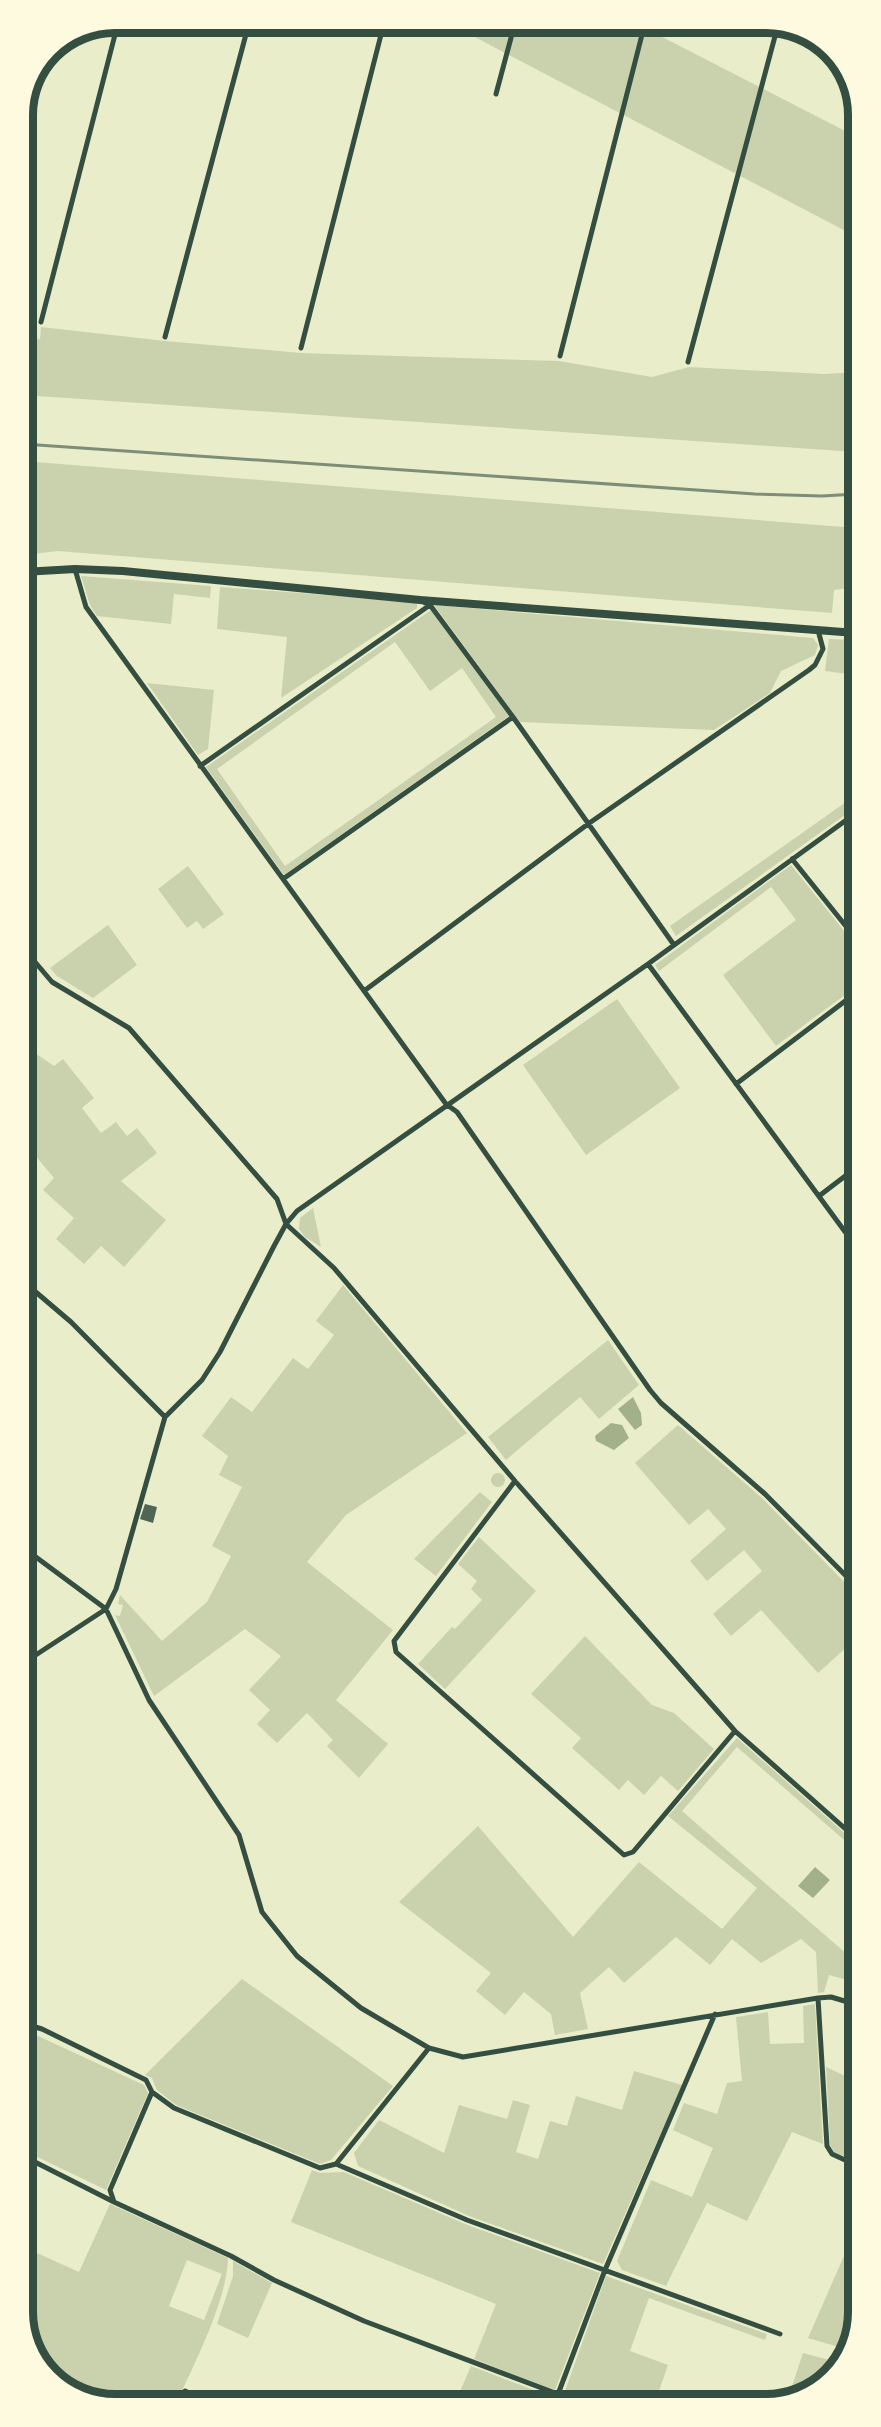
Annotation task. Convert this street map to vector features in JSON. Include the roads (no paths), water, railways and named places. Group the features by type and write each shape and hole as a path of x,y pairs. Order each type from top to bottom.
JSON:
{"main road":[{"path":"33,571 75,569 123,571 420,600 848,632"}],"street":[{"path":"41,322 115,33"},
{"path":"165,337 246,33"},
{"path":"301,348 381,33"},
{"path":"496,94 512,33"},
{"path":"560,356 642,33"},
{"path":"688,362 776,34"},
{"path":"75,569 86,606 446,1104 457,1112 650,1390 661,1403 765,1494 848,1578"},
{"path":"420,600 430,605 513,717 674,945"},
{"path":"200,766 430,605"},
{"path":"364,991 588,824 809,670 815,665 823,649 818,630"},
{"path":"283,879 513,717"},
{"path":"33,1657 106,1609 116,1589 165,1417 202,1380 220,1352 286,1224 297,1211 648,964 848,819"},
{"path":"792,859 848,930"},
{"path":"33,960 52,982 129,1028 277,1199 286,1224 334,1268 515,1481 735,1731 848,1831"},
{"path":"648,964 848,1236"},
{"path":"736,1084 848,999"},
{"path":"819,1197 848,1174"},
{"path":"33,1290 71,1322 165,1417"},
{"path":"515,1481 394,1641 396,1652 624,1856 633,1852 735,1731"},
{"path":"33,1556 106,1609 149,1700 239,1835 262,1912 297,1956 361,2008 429,2048 463,2057 818,1998 831,1997 848,2002"},
{"path":"818,1998 827,2146 832,2154 848,2161"},
{"path":"558,2394 605,2270 715,2014"},
{"path":"33,2026 146,2080 152,2092 174,2108 320,2168 336,2164 467,2220 780,2334"},
{"path":"336,2164 429,2048"},
{"path":"114,2202 110,2190 152,2092"},
{"path":"33,2161 114,2202 231,2256 274,2280 364,2321 555,2394"},
{"path":"185,2391 191,2394"}],"railway":[{"path":"33,445 755,494 848,494"}]}
